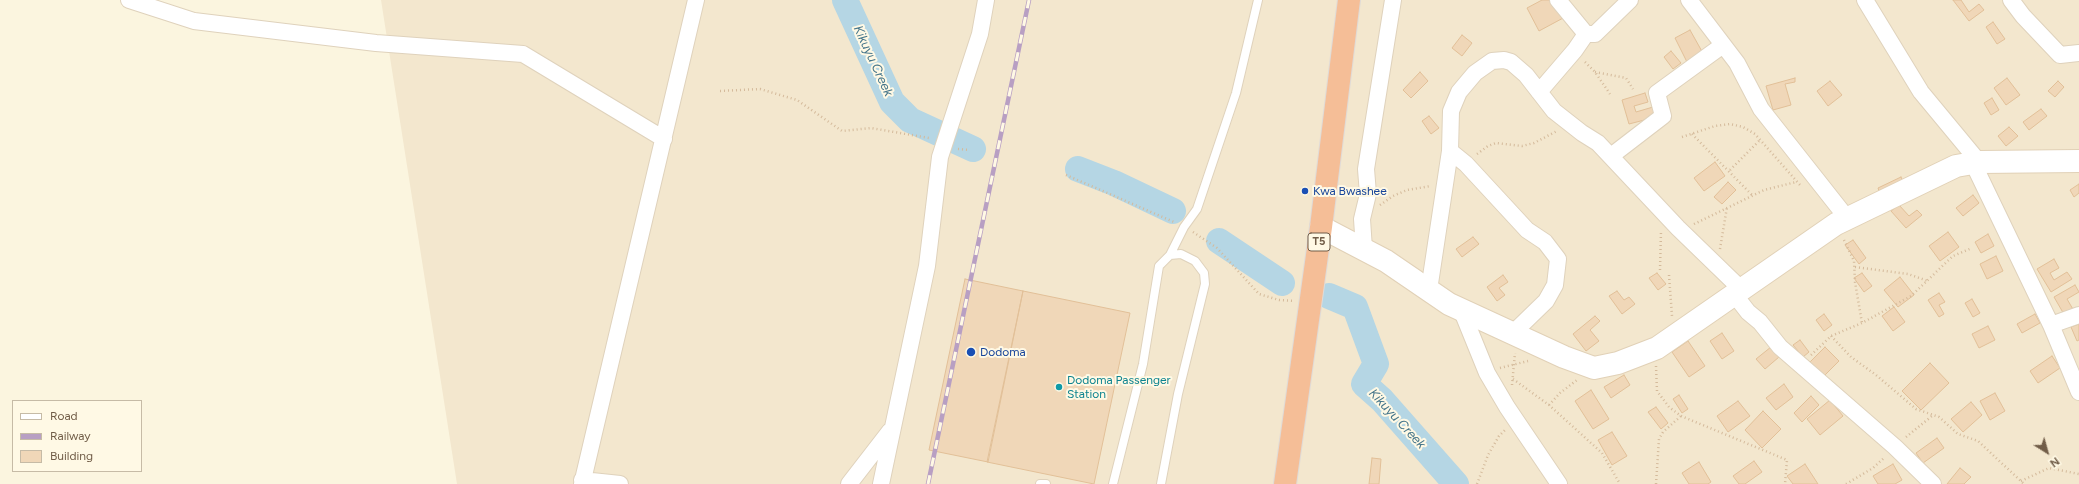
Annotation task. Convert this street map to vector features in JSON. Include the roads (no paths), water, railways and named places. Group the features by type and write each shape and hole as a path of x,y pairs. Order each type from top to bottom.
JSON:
{"highway":[{"name":"T5","path":"1285,484 1321,227 1349,0"}],"street":[{"path":"129,0 194,21 376,43 523,54 664,139"},
{"path":"620,484 582,482 696,0"},
{"path":"881,484 926,266 940,157 980,34 986,0"},
{"path":"1364,249 1362,219 1368,194 1366,169 1392,0"},
{"path":"1558,0 1586,34"},
{"path":"1586,34 1595,34 1630,0"},
{"path":"1689,0 1737,64 1761,109 1841,221"},
{"path":"1865,0 1921,92 1976,163 2051,325 2079,392"},
{"path":"2011,0 2023,16 2060,55 2079,53"},
{"path":"1539,92 1576,50 1586,34"},
{"path":"1611,156 1663,116 1657,93 1723,45"},
{"path":"1429,290 1450,151 1451,111 1460,92 1475,73 1492,61 1511,62 1526,75 1554,111 1582,133 1598,143 1717,268 1738,292 1748,312 1764,326 1780,347 1895,447 1933,484"},
{"path":"1450,151 1466,164 1527,230 1545,242 1558,259 1555,286 1546,301 1514,334"},
{"path":"1321,227 1364,249 1461,309 1564,357 1594,368 1618,363 1657,348 1841,221 1956,166 1976,163 2079,161"},
{"path":"1461,309 1487,373 1507,408 1559,484"},
{"path":"2051,325 2079,315"},
{"path":"849,484 893,428"}],"lane":[{"path":"1113,484 1143,364 1159,266 1170,255 1184,226 1197,209 1236,93 1258,0"},
{"path":"1161,484 1178,394 1205,284 1204,273 1195,260 1181,254 1170,255"},
{"path":"1040,484 1046,484"}],"waterway":[{"name":"Kikuyu Creek","path":"845,0 892,102 910,120 973,149"},
{"name":"Kikuyu Creek","path":"1078,169 1114,183 1173,211"},
{"name":"Kikuyu Creek","path":"1219,241 1282,283"},
{"name":"Kikuyu Creek","path":"1329,296 1355,307 1376,364 1364,384 1382,400 1456,484"}],"railway":[{"path":"928,484 1029,0"}],"place":[{"name":"Kwa Bwashee","path":"1305,191"},
{"name":"Dodoma","path":"971,352"},
{"name":"Dodoma Passenger Station","path":"1059,387"}]}
